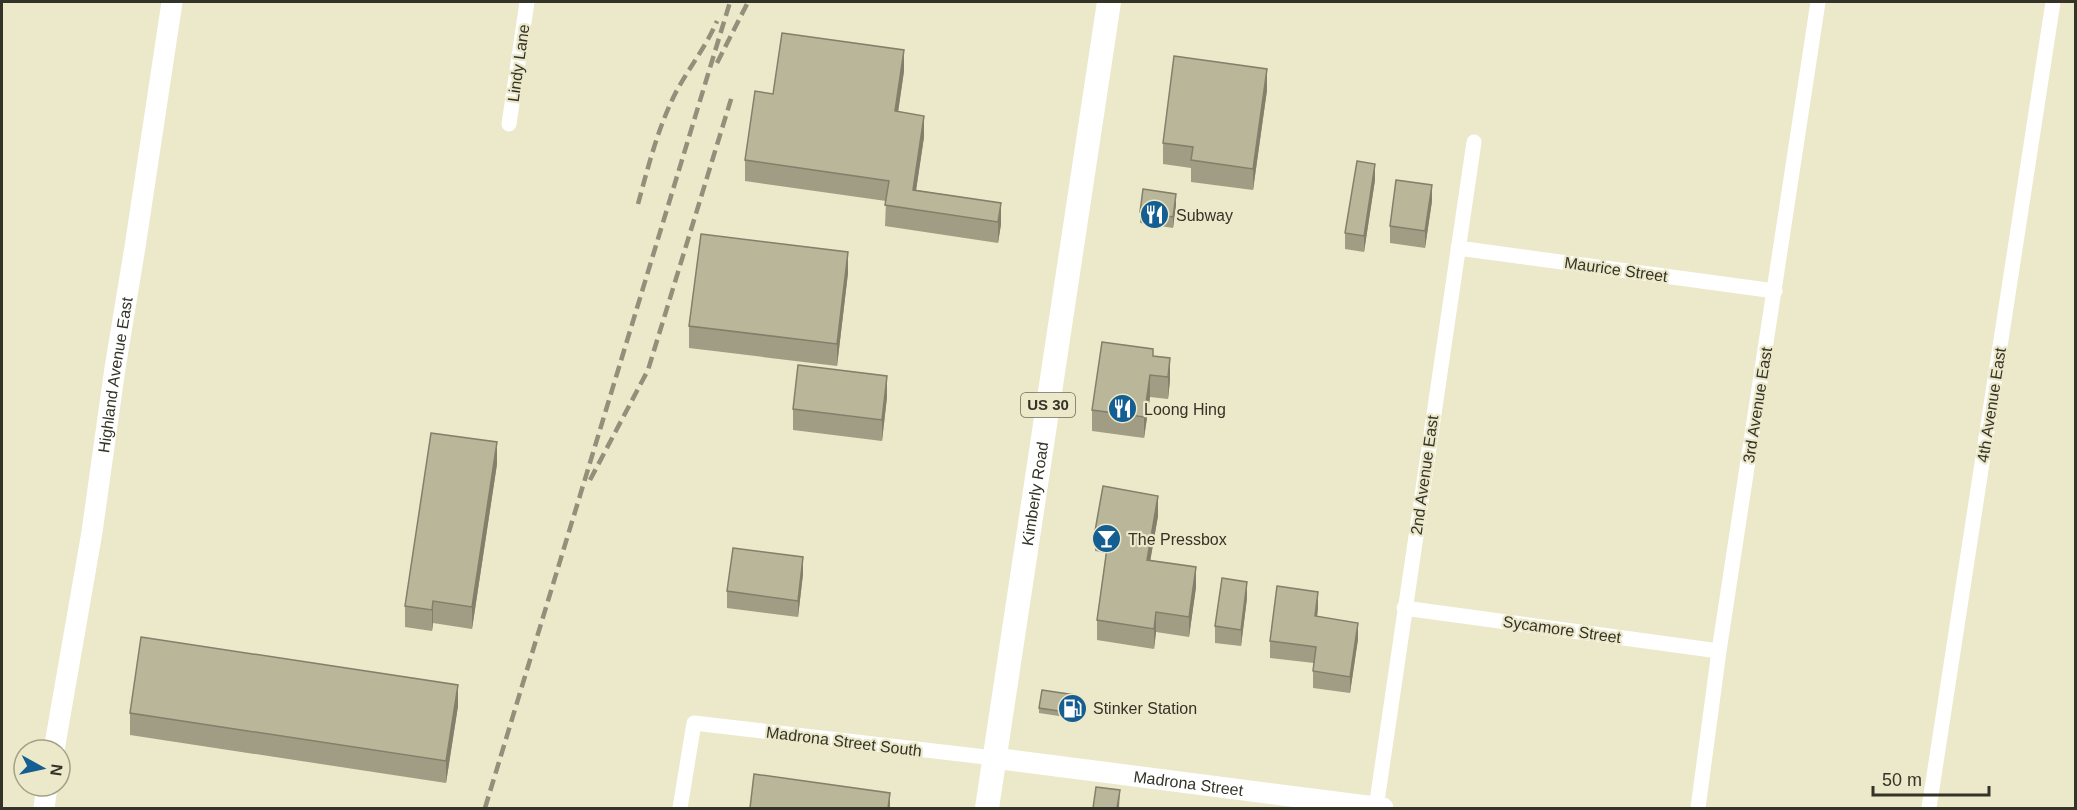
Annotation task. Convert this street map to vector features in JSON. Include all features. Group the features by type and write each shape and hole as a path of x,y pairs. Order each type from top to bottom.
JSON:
{"main road":[{"name":"Kimberly Road","path":"987,808 1109,2"}],"street":[{"name":"Highland Avenue East","path":"56,738 92,532 172,2"},
{"name":"Lindy Lane","path":"509,124 527,2"},
{"name":"3rd Avenue East","path":"1698,808 1719,651 1818,2"},
{"name":"4th Avenue East","path":"1929,808 2053,2"},
{"name":"2nd Avenue East","path":"1378,808 1404,608 1474,142"},
{"name":"Maurice Street","path":"1458,248 1775,291"},
{"name":"Sycamore Street","path":"1404,608 1719,651"},
{"name":"Madrona Street South","path":"680,808 694,723 994,758"},
{"name":"Madrona Street","path":"994,758 1378,808"}],"building":[{"path":"782,33 904,50 895,111 924,116 913,190 1001,203 998,222 885,205 889,181 745,160 755,91 773,94"},
{"path":"1174,56 1267,69 1253,169 1191,160 1193,147 1163,143"},
{"path":"1357,161 1375,164 1364,236 1345,233"},
{"path":"1396,180 1432,185 1425,231 1390,226"},
{"path":"1143,189 1176,194 1173,217 1140,212"},
{"path":"701,234 848,252 837,344 689,326"},
{"path":"1102,342 1153,349 1153,356 1170,358 1168,377 1150,375 1144,417 1092,410"},
{"path":"798,365 887,376 882,420 793,409"},
{"path":"431,433 497,442 472,607 433,601 432,610 405,606"},
{"path":"1103,486 1158,496 1147,560 1196,567 1189,617 1156,612 1154,629 1097,620 1109,534 1095,531"},
{"path":"733,548 803,557 798,601 727,591"},
{"path":"1222,578 1247,582 1241,630 1215,626"},
{"path":"1277,586 1318,592 1315,616 1358,623 1350,677 1313,671 1316,647 1270,641"},
{"path":"141,637 458,685 446,761 130,713"},
{"path":"1042,690 1075,695 1072,713 1039,708"},
{"path":"754,774 890,793 888,808 750,808"},
{"path":"1096,787 1120,790 1117,808 1093,808"}],"railway":[{"path":"485,808 730,2"},
{"path":"717,63 748,2"},
{"path":"638,204 663,120 680,85 717,21"},
{"path":"590,480 648,370 732,96"}],"place":[{"name":"Subway","path":"1155,215"},
{"name":"Loong Hing","path":"1123,409"},
{"name":"The Pressbox","path":"1107,539"},
{"name":"Stinker Station","path":"1072,708"}]}
